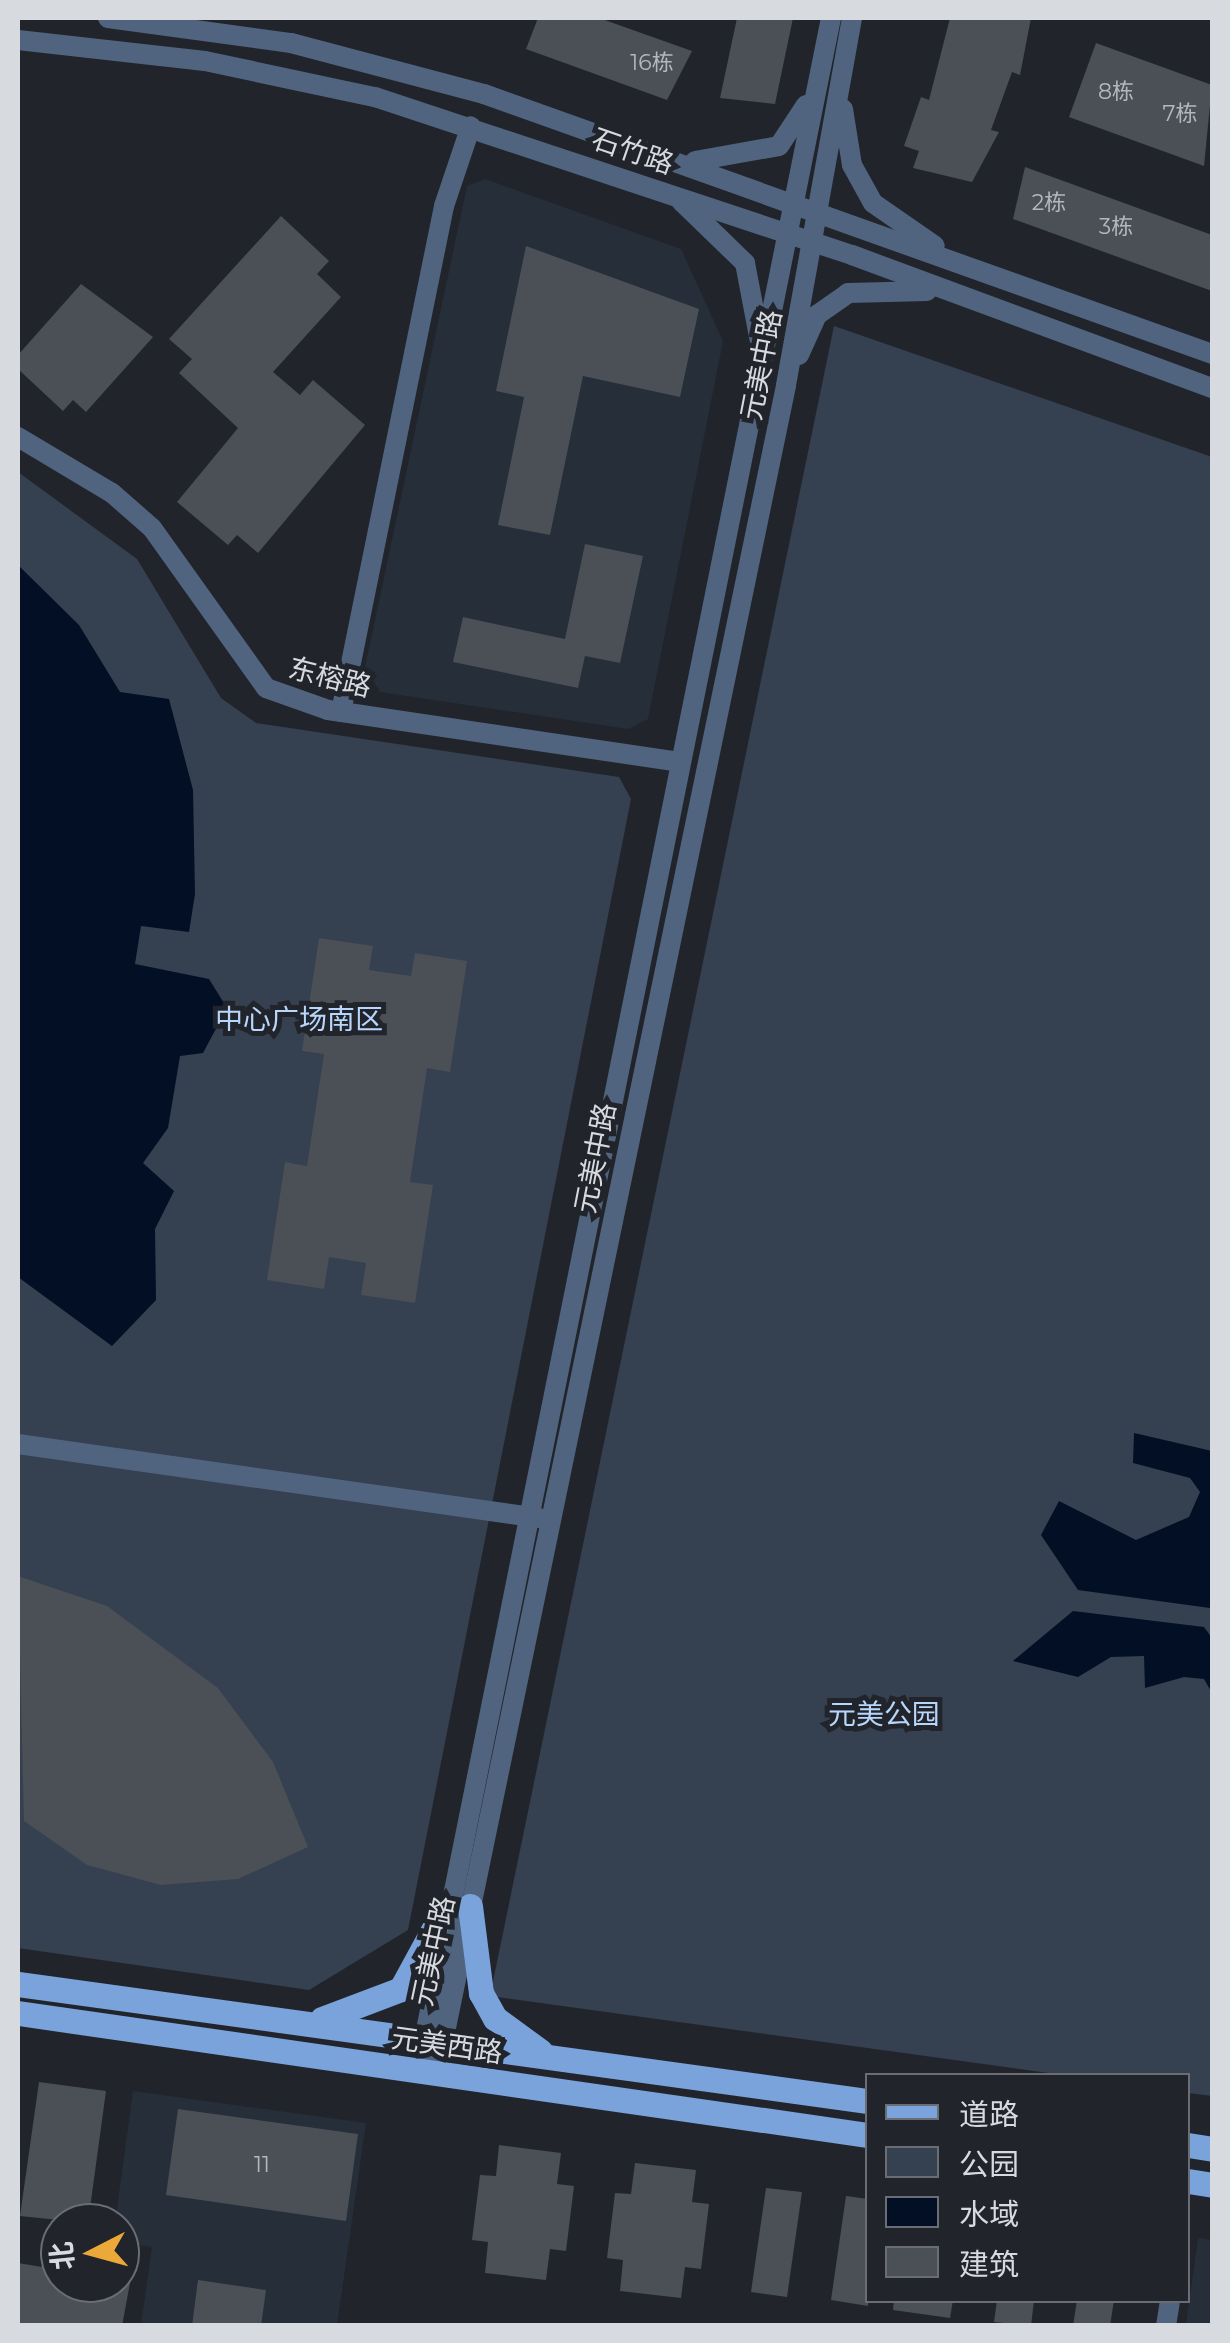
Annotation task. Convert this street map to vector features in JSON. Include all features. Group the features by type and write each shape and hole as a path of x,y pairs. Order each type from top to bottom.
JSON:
{"main road":[{"path":"292,2022 337,2018 401,1989 458,1906"},
{"path":"458,1906 495,2018 554,2058"},
{"name":"元美西路","path":"18,1984 865,2101"},
{"name":"元美西路","path":"18,2014 865,2136"}],"street":[{"name":"石竹路","path":"108,18 208,26 387,66 677,160 1212,354"},
{"name":"元美中路","path":"458,1906 551,1520 786,384 802,238 798,204 830,18"},
{"name":"元美中路","path":"425,2072 526,1516 679,762 759,379 802,238 818,212 852,18"},
{"name":"石竹路","path":"18,40 284,74 471,126 802,238 1212,388"},
{"path":"677,160 779,146 794,133 818,76"},
{"path":"840,78 852,164 872,203 962,264"},
{"path":"341,712 444,206 471,126"},
{"path":"672,193 745,263 758,293 759,379"},
{"path":"786,384 818,315 848,293 956,294"},
{"name":"东榕路","path":"18,437 112,492 152,528 266,688 341,712 679,762"},
{"path":"18,1444 551,1520"}],"shaded area":[{"path":"485,179 681,249 723,341 648,719 628,729 380,692 365,667 467,186"},
{"path":"133,2091 366,2123 337,2325 141,2325 152,2247 140,2245 140,2203 118,2203"},
{"path":"1198,2238 1212,2240 1212,2325 1186,2325"}],"green space":[{"name":"元美公园","path":"834,326 1212,457 1212,2096 1190,2093 1190,2073 1048,2073 490,1996"},
{"name":"中心广场南区","path":"18,472 137,559 221,698 256,723 619,777 631,799 408,1930 309,1990 18,1948"}],"water":[{"path":"18,565 79,625 120,692 169,699 193,790 195,894 189,932 141,926 135,964 209,979 227,1008 203,1053 180,1056 168,1128 143,1163 174,1191 155,1229 156,1300 112,1346 18,1277"},
{"path":"1134,1433 1212,1451 1210,1608 1078,1590 1041,1535 1059,1501 1136,1540 1189,1517 1200,1492 1190,1478 1133,1463"},
{"path":"1073,1611 1204,1627 1212,1638 1212,1693 1204,1679 1184,1677 1145,1688 1144,1656 1111,1657 1078,1677 1013,1661"}],"building":[{"path":"538,18 599,18 692,51 667,100 526,49"},
{"path":"737,18 793,18 775,104 720,98"},
{"path":"950,18 1031,18 1020,75 1012,72 991,130 999,132 972,182 913,168 919,151 904,146 921,97 929,100"},
{"path":"1096,43 1212,85 1204,166 1069,117"},
{"path":"1025,167 1212,235 1212,291 1013,219"},
{"path":"281,216 329,261 317,274 341,297 273,372 300,395 313,380 365,425 258,553 237,535 228,545 177,502 238,428 179,373 192,359 169,339"},
{"path":"526,246 699,309 680,397 583,376 550,535 498,525 524,397 496,391"},
{"path":"81,284 153,337 86,412 73,400 63,411 18,369 18,355"},
{"path":"585,544 643,556 620,663 585,656 578,688 453,662 463,617 565,639"},
{"path":"319,938 373,946 369,970 411,976 415,953 467,961 450,1072 427,1068 410,1182 433,1185 415,1303 361,1295 366,1263 329,1257 324,1289 267,1280 285,1162 307,1166 324,1054 302,1051"},
{"path":"18,1576 107,1606 218,1688 273,1762 308,1847 238,1879 161,1885 87,1865 24,1821"},
{"path":"39,2082 106,2091 91,2203 40,2203 40,2218 20,2216"},
{"path":"178,2109 358,2134 346,2221 166,2195"},
{"path":"499,2145 561,2153 557,2184 574,2186 566,2251 550,2249 546,2280 485,2273 488,2242 472,2240 480,2175 496,2176"},
{"path":"635,2163 696,2170 692,2202 709,2204 701,2269 685,2267 681,2298 620,2291 623,2260 607,2258 615,2193 631,2194"},
{"path":"766,2188 802,2192 787,2297 751,2292"},
{"path":"846,2196 865,2199 868,2306 831,2300"},
{"path":"18,2263 40,2267 40,2303 126,2303 122,2326 18,2326"},
{"path":"198,2280 266,2290 261,2326 192,2326"},
{"path":"894,2303 952,2303 950,2318 893,2310"},
{"path":"997,2303 1034,2303 1031,2326 994,2322"},
{"path":"1077,2303 1114,2303 1110,2326 1073,2326"}]}
